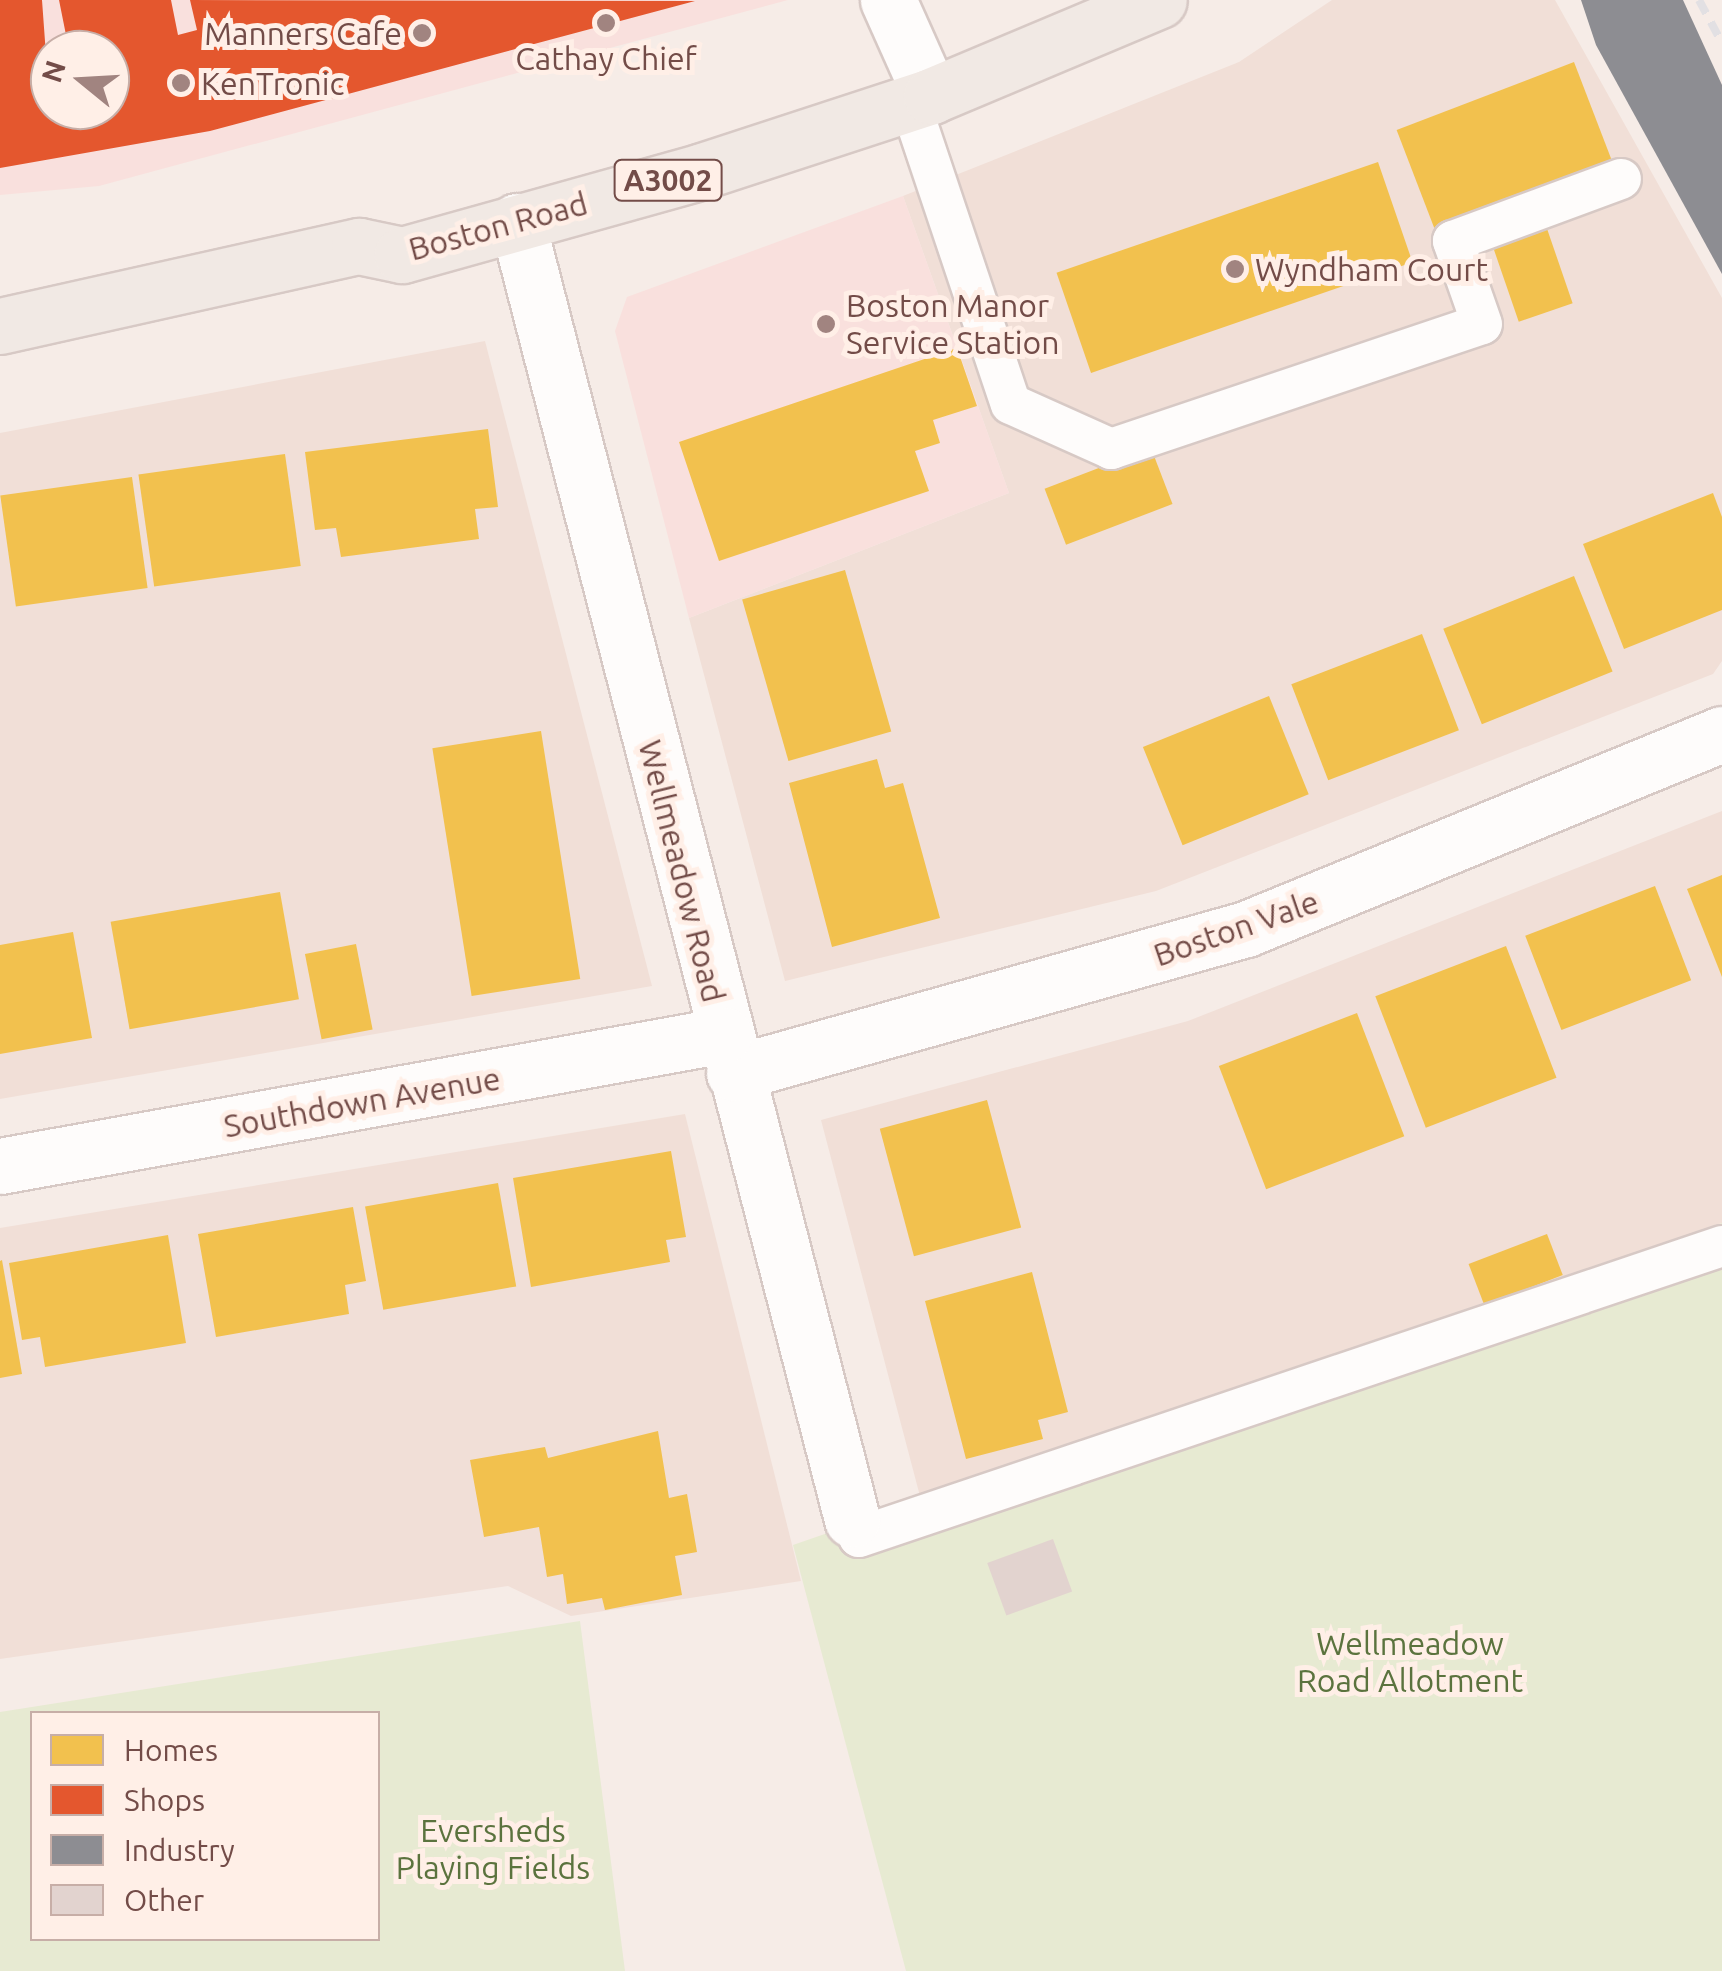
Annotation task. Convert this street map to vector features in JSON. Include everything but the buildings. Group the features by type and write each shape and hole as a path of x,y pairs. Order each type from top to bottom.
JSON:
{"main road":[{"name":"A3002","path":"920,99 1159,0"},
{"name":"Boston Road","path":"0,326 359,246 402,255 702,171 920,99"}],"street":[{"path":"888,0 920,99"},
{"name":"Wellmeadow Road","path":"517,221 852,1519"},
{"name":"Boston Vale","path":"729,1054 1246,930 1722,734"},
{"name":"Southdown Avenue","path":"0,1166 729,1054"}],"lane":[{"path":"920,99 1011,404 1111,449 1482,324 1452,242 1621,179"},
{"path":"852,1519 860,1536 1722,1246"}],"shaded area":[{"path":"0,0 788,0 99,186 0,195"},
{"path":"1332,0 1555,0 1722,298 1722,661 1713,674 1156,891 785,981 689,618 1009,493 903,196 1239,62"},
{"path":"903,196 1009,493 689,618 615,331 627,297"},
{"path":"485,341 652,986 0,1099 0,433"},
{"path":"1722,811 1722,1223 921,1500 821,1120 1188,1021"},
{"path":"685,1114 801,1581 571,1616 508,1586 0,1659 0,1228"}],"green space":[{"name":"Wellmeadow Road Allotment","path":"1722,1223 1722,1971 906,1971 793,1545"},
{"name":"Eversheds Playing Fields","path":"580,1621 625,1971 0,1971 0,1712"}],"railway":[{"path":"1699,0 1722,43"}],"place":[{"name":"Cathay Chief","path":"606,23"},
{"name":"Manners Cafe","path":"422,33"},
{"name":"KenTronic","path":"181,83"},
{"name":"Wyndham Court","path":"1235,269"},
{"name":"Boston Manor Service Station","path":"826,324"}]}
